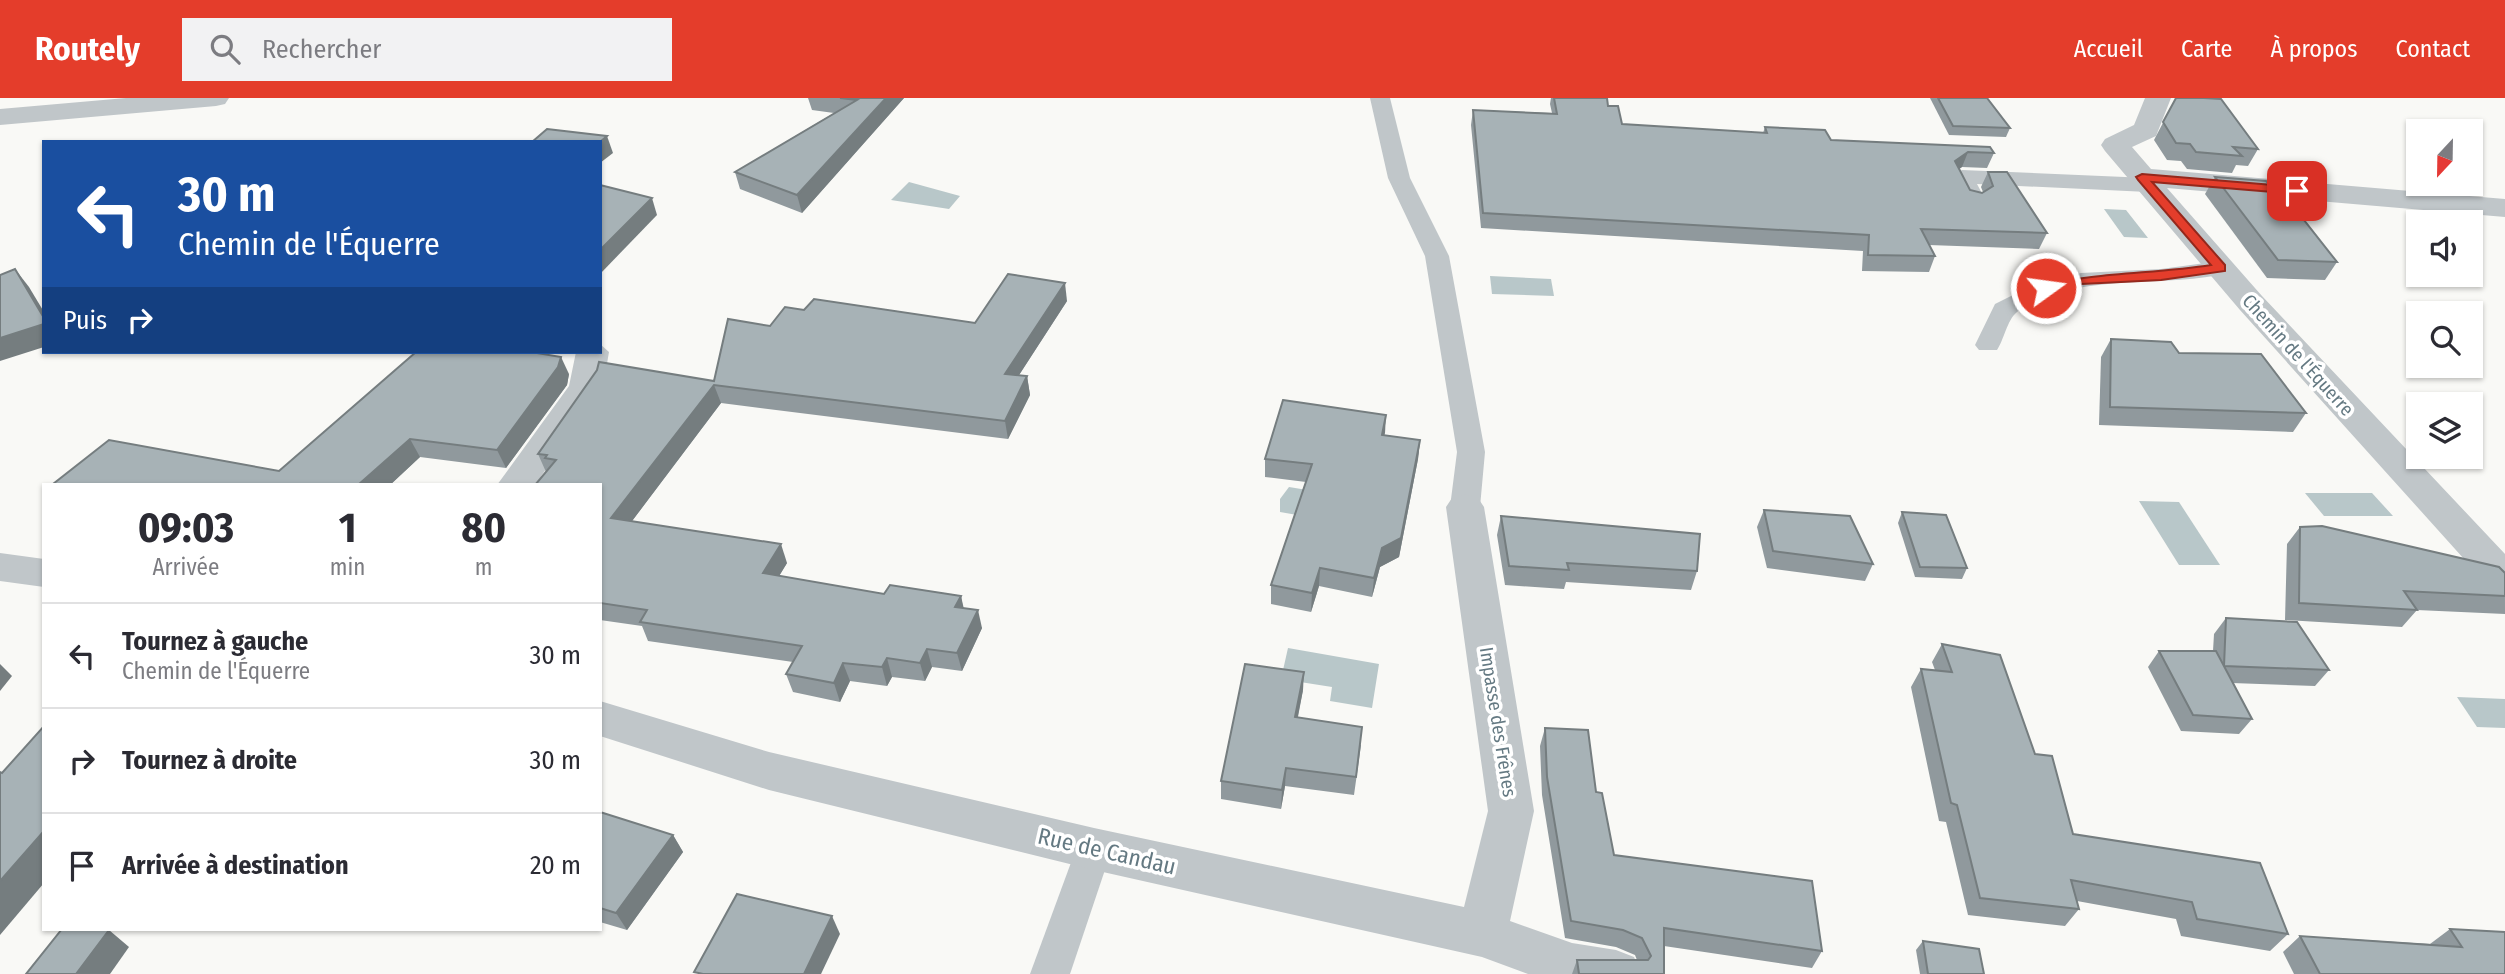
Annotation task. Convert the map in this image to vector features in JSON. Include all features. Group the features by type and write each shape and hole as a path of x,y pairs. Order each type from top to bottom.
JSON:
{"street":[{"path":"0,117 216,98"},
{"name":"Chemin de l'Équerre","path":"2158,98 2147,130 2115,145 2220,268 2398,466 2505,579"},
{"path":"2145,181 2505,208"},
{"path":"516,483 586,387 592,354"},
{"name":"Impasse des Frênes","path":"1465,507 1511,811 1482,934"},
{"path":"0,567 42,573"},
{"name":"Rue de Candau","path":"602,719 769,771 1094,849 1482,934 1572,967 1616,974"}],"lane":[{"path":"1380,98 1399,178 1437,256 1471,452 1465,507"},
{"path":"1974,199 1962,177 2145,181"},
{"path":"1988,345 2004,309 2046,288 2081,280 2161,276 2220,268"},
{"path":"1050,974 1094,849"}],"shaded area":[{"path":"909,182 960,196 949,209 891,200"},
{"path":"2104,209 2126,210 2148,238 2124,237"},
{"path":"1490,276 1551,279 1554,296 1492,294"},
{"path":"1289,487 1374,501 1349,524 1280,512 1280,499"},
{"path":"2305,493 2372,493 2393,516 2324,516"},
{"path":"2139,501 2179,502 2220,565 2179,565"},
{"path":"1288,648 1379,664 1372,708 1330,701 1332,687 1281,679"},
{"path":"2457,697 2505,699 2505,728 2477,727"}],"building":[{"path":"840,98 886,98 797,195 735,172 857,100"},
{"path":"1554,98 1607,98 1608,106 1618,106 1622,124 1767,133 1765,127 1825,130 1831,140 1990,147 1994,153 1968,152 1955,161 1970,190 1982,193 1993,186 1988,172 2007,172 2047,233 1921,229 1935,256 1868,255 1869,235 1483,213 1473,110 1557,114"},
{"path":"1938,98 1987,98 2010,128 1953,126"},
{"path":"2176,98 2221,99 2258,149 2233,147 2242,156 2196,152 2190,144 2176,143 2163,122"},
{"path":"547,129 607,136 602,140 534,140"},
{"path":"2215,177 2266,181 2296,210 2337,262 2278,260"},
{"path":"602,186 652,198 602,248"},
{"path":"15,269 42,315 42,325 0,338 0,275"},
{"path":"1008,274 1065,283 1005,374 1027,376 1005,421 714,385 611,518 781,544 763,573 884,594 890,585 961,596 955,607 978,610 957,653 927,649 920,663 887,658 882,667 843,663 834,683 786,674 802,646 640,622 647,610 602,603 602,483 537,483 556,460 538,454 597,370 599,362 714,381 728,319 770,326 785,307 804,310 814,299 975,323"},
{"path":"2111,339 2171,342 2179,353 2261,354 2306,413 2110,407"},
{"path":"414,354 543,354 561,357 558,367 497,450 410,439 360,483 54,483 109,440 279,471"},
{"path":"1283,400 1386,415 1382,435 1420,440 1401,538 1382,548 1374,578 1320,568 1312,593 1271,585 1312,464 1265,459"},
{"path":"1764,510 1850,516 1873,564 1773,551"},
{"path":"1902,512 1946,515 1967,568 1920,567"},
{"path":"1501,516 1700,534 1697,571 1567,563 1569,570 1509,566"},
{"path":"2322,526 2499,567 2505,573 2505,596 2404,591 2417,610 2299,603 2300,527"},
{"path":"2226,618 2297,622 2329,670 2224,666"},
{"path":"1942,644 2000,655 2035,754 2052,756 2073,834 2260,863 2288,934 2197,919 2192,902 2071,880 2079,909 1980,898 1957,805 1951,803 1921,669 1952,672"},
{"path":"2159,651 2216,651 2252,719 2193,715"},
{"path":"1245,664 1304,672 1295,717 1362,727 1356,777 1286,768 1282,790 1221,781"},
{"path":"42,728 42,833 0,881 0,772 2,773"},
{"path":"1545,728 1588,730 1596,792 1602,793 1614,855 1812,881 1822,951 1664,928 1664,974 1579,974 1577,960 1648,960 1651,956 1642,938 1623,930 1571,921 1547,777"},
{"path":"602,813 673,835 616,913 602,909"},
{"path":"737,894 832,916 804,974 694,972"},
{"path":"2450,929 2505,932 2505,974 2320,974 2300,936 2462,947"},
{"path":"60,931 108,931 76,974 26,974"},
{"path":"1923,941 1979,949 1984,974 1928,974"}],"route":[{"path":"2046,288 2081,280 2161,276 2220,268 2142,177 2297,191"}]}
